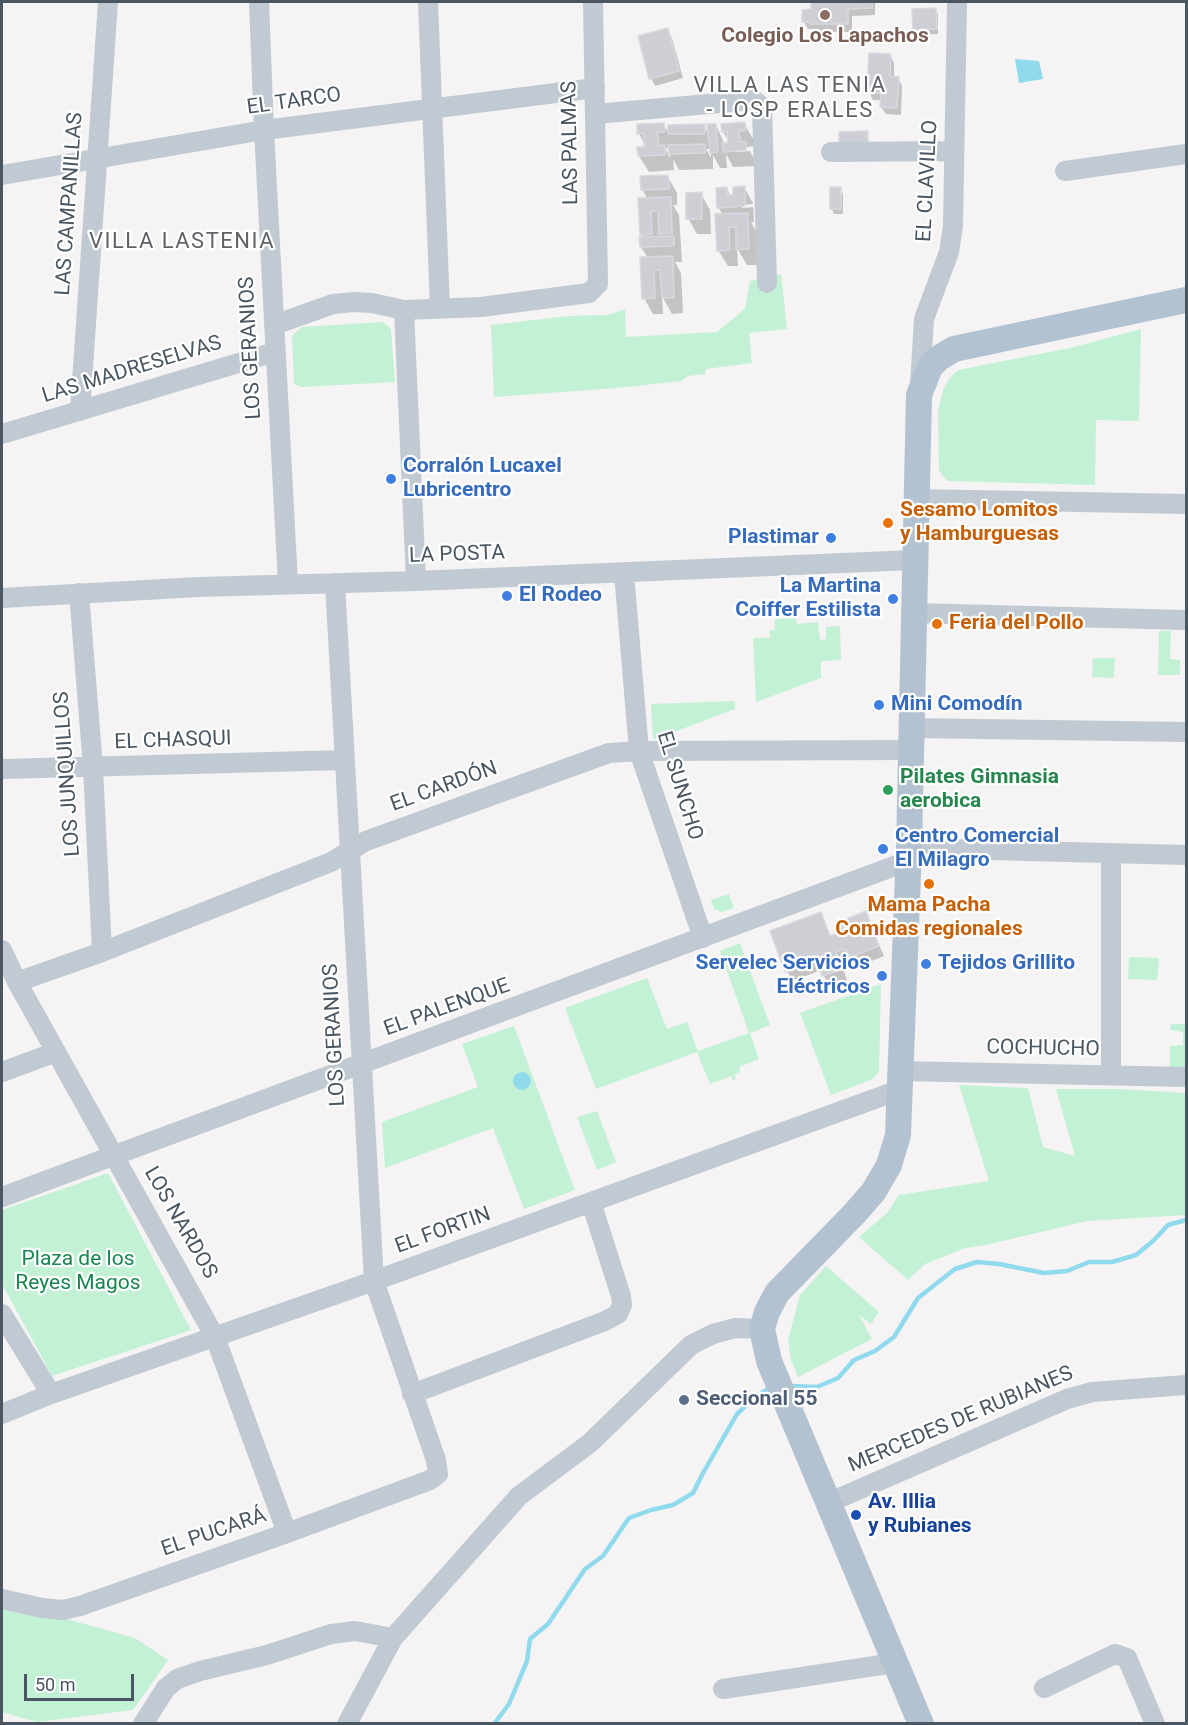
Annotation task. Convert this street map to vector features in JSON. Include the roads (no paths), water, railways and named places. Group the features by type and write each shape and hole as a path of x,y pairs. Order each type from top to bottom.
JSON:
{"main road":[{"path":"921,1724 769,1361 762,1329 767,1312 777,1293 874,1191 888,1166 898,1135 908,854 919,395 930,367 954,349 1186,300"}],"street":[{"name":"LAS CAMPANILLAS","path":"80,411 108,2"},
{"name":"LOS GERANIOS","path":"259,2 288,584"},
{"path":"274,325 333,304 372,303 404,310 440,308 428,2"},
{"name":"LAS PALMAS","path":"440,308 481,307 589,293 598,284 593,2"},
{"name":"EL CLAVILLO","path":"919,395 924,319 949,252 953,226 957,2"},
{"name":"EL TARCO","path":"2,175 264,130 595,88"},
{"path":"595,114 754,100 762,106 767,283"},
{"path":"831,152 954,151"},
{"path":"1065,171 1186,154"},
{"path":"404,310 416,581"},
{"name":"LAS MADRESELVAS","path":"2,434 275,352"},
{"path":"916,499 1186,504"},
{"name":"LA POSTA","path":"2,598 288,584 416,581 914,560"},
{"name":"EL SUNCHO","path":"624,573 639,751 703,938"},
{"name":"LOS GERANIOS","path":"335,583 374,1281 436,1460 438,1474"},
{"name":"LOS JUNQUILLOS","path":"80,593 93,767 102,952"},
{"path":"914,613 1186,620"},
{"name":"EL CARDÓN","path":"17,982 102,952 331,862 366,841 609,753 911,739 1186,732"},
{"name":"EL CHASQUI","path":"2,769 345,760"},
{"path":"908,854 1186,855"},
{"name":"EL PALENQUE","path":"2,1197 703,938 908,854"},
{"path":"1111,855 1111,1074"},
{"name":"LOS NARDOS","path":"2,950 17,982 196,1300 214,1337 287,1533"},
{"path":"2,1072 56,1052"},
{"name":"COCHUCHO","path":"899,1081 1111,1074 1186,1077"},
{"name":"EL FORTIN","path":"2,1414 51,1394 591,1202 899,1081"},
{"path":"412,1394 605,1321 618,1314 622,1305 621,1296 591,1202"},
{"path":"2,1314 51,1394"},
{"path":"347,1724 393,1638 519,1496 590,1443 691,1345 735,1328 762,1329"},
{"name":"MERCEDES DE RUBIANES","path":"828,1503 1067,1399 1092,1392 1186,1385"},
{"name":"EL PUCARÁ","path":"2,1599 63,1610 80,1606 287,1533 430,1480 438,1474"},
{"path":"143,1724 166,1688 177,1679 200,1671 267,1655 331,1634 355,1631 393,1638"},
{"path":"1044,1688 1115,1654 1127,1658 1155,1724"},
{"path":"723,1689 894,1663"}],"water":[{"path":"1015,59 1039,61 1043,79 1019,83"},
{"path":"522,1072 528,1075 531,1081 528,1087 522,1090 516,1087 513,1081 516,1075"}],"waterway":[{"path":"789,1386 817,1387 838,1378 854,1360 875,1351 894,1337 918,1298 955,1269 977,1262 1044,1273 1067,1271 1089,1262 1112,1262 1136,1255 1168,1225 1186,1220"},
{"path":"494,1724 509,1704 527,1661 530,1639 548,1624 585,1569 603,1556 629,1518 673,1505 693,1493 737,1414 754,1398 772,1386"}],"place":[{"name":"Colegio Los Lapachos","path":"825,15"},
{"name":"Corralón Lucaxel Lubricentro","path":"391,479"},
{"name":"Sesamo Lomitos y Hamburguesas","path":"888,523"},
{"name":"Plastimar","path":"831,538"},
{"name":"El Rodeo","path":"507,596"},
{"name":"La Martina Coiffer Estilista","path":"893,599"},
{"name":"Feria del Pollo","path":"937,624"},
{"name":"Mini Comodín","path":"879,705"},
{"name":"Pilates Gimnasia aerobica","path":"888,790"},
{"name":"Centro Comercial El Milagro","path":"883,849"},
{"name":"Mama Pacha Comidas regionales","path":"929,884"},
{"name":"Tejidos Grillito","path":"926,964"},
{"name":"Servelec Servicios Eléctricos","path":"882,976"},
{"name":"Seccional 55","path":"684,1400"},
{"name":"Av. Illia y Rubianes","path":"856,1515"}],"district":[{"name":"VILLA LAS TENIA - LOSP ERALES","path":"790,98"},
{"name":"VILLA LASTENIA","path":"182,242"}],"park label":[{"name":"Plaza de los Reyes Magos","path":"78,1272"}]}
